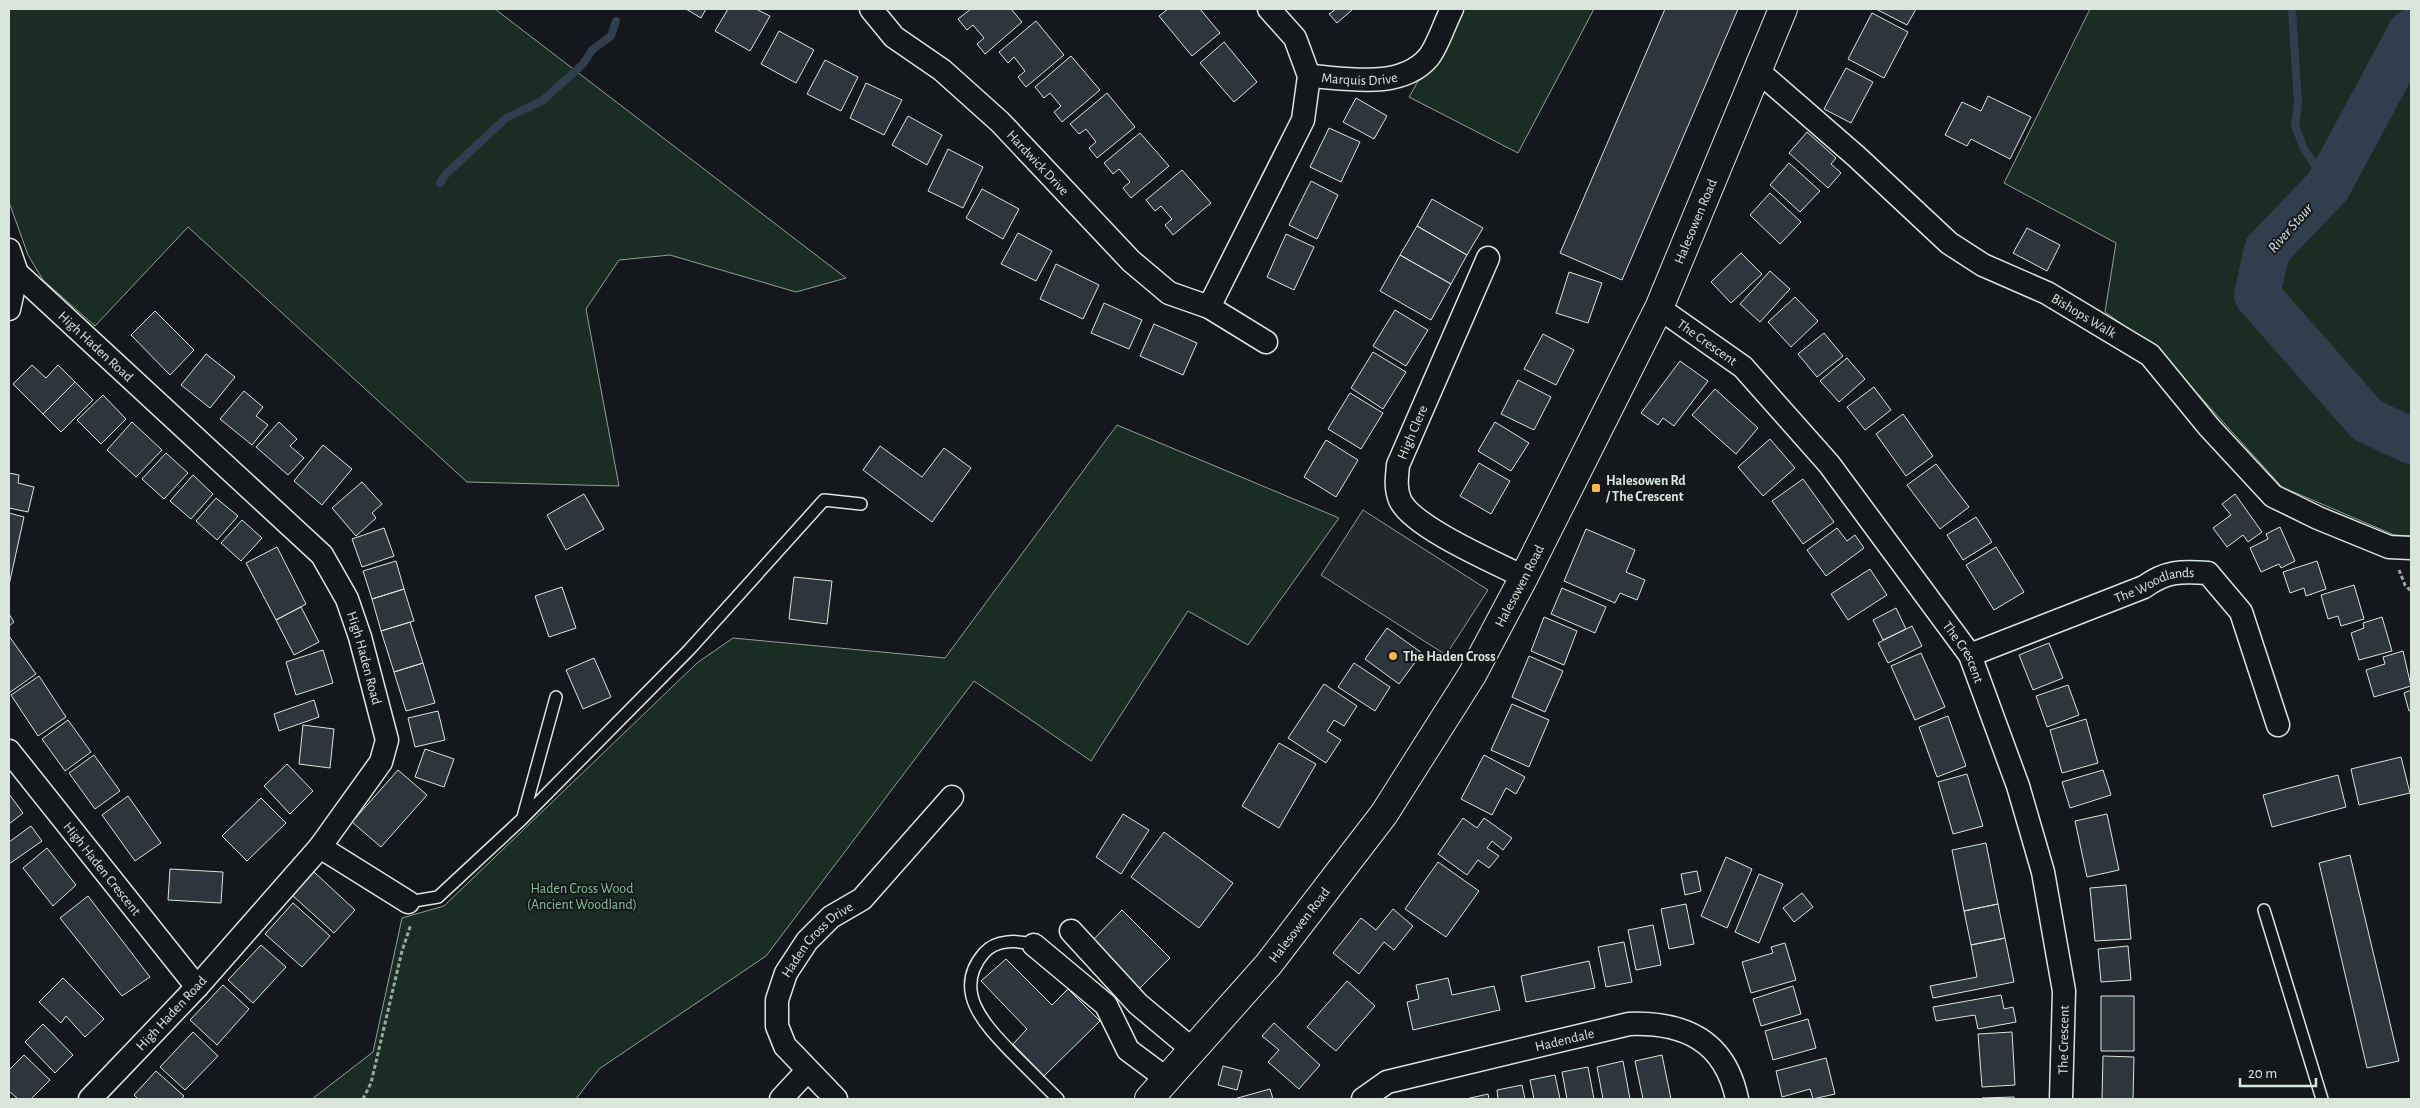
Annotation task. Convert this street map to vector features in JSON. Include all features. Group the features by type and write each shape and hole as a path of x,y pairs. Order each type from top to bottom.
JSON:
{"main road":[{"name":"Halesowen Road","path":"1158,1089 1268,965 1384,814 1472,674 1524,577 1659,308 1783,9"}],"street":[{"name":"Hardwick Drive","path":"872,9 894,37 942,70 1000,122 1131,261 1170,293 1209,307 1266,342"},
{"name":"Marquis Drive","path":"1269,9 1295,38 1309,76 1375,79 1407,74 1429,58 1452,9"},
{"name":"Bishops Walk","path":"1757,70 1858,157 1949,244 1982,265 2047,292 2150,355 2208,427 2273,496 2318,518 2389,547 2411,548"},
{"path":"1209,307 1303,120 1309,76"},
{"name":"High Haden Road","path":"9,250 17,273 322,555 347,599 360,637 387,740 381,762 320,847 197,987 90,1099"},
{"name":"High Clere","path":"1488,258 1398,465 1396,484 1400,500 1410,514 1429,528 1524,577"},
{"path":"9,309 17,273"},
{"name":"The Crescent","path":"1659,308 1744,367 1829,464 1970,655 2018,786 2044,872 2064,991 2061,1099"},
{"name":"The Woodlands","path":"1970,655 2144,587 2159,576 2184,571 2208,573 2241,612 2278,725"},
{"name":"High Haden Crescent","path":"9,751 197,987"},
{"name":"Haden Cross Drive","path":"836,1099 785,1046 777,1026 777,1000 786,973 807,941 831,917 862,899 952,797"},
{"path":"320,847 408,902"},
{"path":"1071,931 1138,1004 1193,1050"},
{"path":"1034,945 1106,1005 1128,1050 1158,1089"},
{"name":"Hadendale","path":"1363,1099 1387,1082 1629,1024 1655,1023 1681,1029 1719,1055 1733,1078 1737,1099"},
{"path":"781,1099 807,1071"}],"lane":[{"path":"408,902 438,897 522,819 689,650 824,500 861,504"},
{"path":"522,819 556,697"},
{"path":"2264,910 2322,1099"},
{"path":"1034,945 1022,941 1009,941 986,951 976,964 970,985 979,1017 992,1033 1058,1099"}],"path":[{"path":"363,1099 371,1084 402,951 411,926 408,902"}],"green space":[{"path":"9,9 495,9 846,278 796,292 670,255 619,260 586,309 619,486 467,482 188,227 95,326 43,280 28,255 9,202"},
{"path":"1459,9 1594,9 1518,153 1409,97"},
{"path":"2090,9 2411,9 2411,536 2394,535 2282,487 2158,350 2105,312 2116,243 2004,183"},
{"name":"Haden Cross Wood (Ancient Woodland)","path":"1117,425 1339,518 1248,645 1188,611 1091,761 974,681 766,956 599,1069 576,1099 312,1099 373,1052 402,918 444,906 697,663 733,638 945,658"}],"shaded area":[{"path":"1363,510 1488,590 1446,655 1321,575"}],"building":[{"path":"686,9 706,9 701,18"},
{"path":"728,9 756,9 770,16 750,51 715,31"},
{"path":"971,9 1011,9 1022,22 985,54 977,44 984,38 973,25 967,30 958,19"},
{"path":"1168,9 1200,9 1220,33 1192,56 1159,16"},
{"path":"1336,9 1353,9 1337,23 1329,14"},
{"path":"1665,9 1738,9 1622,280 1560,253"},
{"path":"1876,9 1916,9 1907,25"},
{"path":"1872,13 1908,32 1884,78 1848,59"},
{"path":"1036,21 1064,55 1026,87 1018,77 1025,71 1014,57 1008,63 999,52"},
{"path":"779,31 814,50 796,83 761,64"},
{"path":"1224,42 1257,82 1234,102 1200,63"},
{"path":"1071,56 1100,90 1062,122 1054,112 1061,106 1050,93 1044,98 1035,87"},
{"path":"825,60 858,77 841,111 807,94"},
{"path":"1846,68 1873,82 1851,123 1824,109"},
{"path":"866,83 902,100 884,135 850,118"},
{"path":"1107,93 1135,127 1097,158 1089,148 1096,142 1086,129 1079,134 1070,124"},
{"path":"1988,96 2031,117 2010,159 1971,139 1967,146 1945,135 1962,102 1981,111"},
{"path":"1356,98 1387,116 1374,139 1343,122"},
{"path":"908,116 942,135 927,165 892,145"},
{"path":"1329,128 1360,142 1341,182 1310,167"},
{"path":"1807,132 1836,158 1831,164 1841,173 1828,188 1789,153"},
{"path":"1140,133 1169,166 1131,198 1123,188 1130,182 1119,169 1113,174 1104,163"},
{"path":"948,149 983,167 963,208 928,191"},
{"path":"1789,163 1820,191 1800,212 1770,185"},
{"path":"1182,170 1211,203 1173,235 1165,225 1172,219 1161,206 1155,211 1146,200"},
{"path":"1311,181 1338,195 1317,239 1289,225"},
{"path":"982,189 1019,209 1003,239 966,218"},
{"path":"1770,193 1801,222 1780,244 1750,215"},
{"path":"1432,199 1483,228 1467,255 1417,226"},
{"path":"1417,226 1467,255 1451,284 1400,255"},
{"path":"2027,228 2060,245 2047,271 2013,253"},
{"path":"1018,233 1052,251 1036,281 1001,264"},
{"path":"1286,234 1314,247 1294,290 1267,277"},
{"path":"1741,253 1762,274 1731,303 1711,282"},
{"path":"1400,255 1451,284 1431,320 1380,291"},
{"path":"1056,264 1099,285 1083,319 1040,299"},
{"path":"1770,271 1790,289 1760,322 1740,304"},
{"path":"1569,272 1602,283 1588,323 1556,313"},
{"path":"1795,297 1818,321 1791,347 1768,322"},
{"path":"1104,303 1142,320 1129,349 1091,333"},
{"path":"1395,310 1428,330 1406,366 1373,346"},
{"path":"155,311 194,350 170,375 131,335"},
{"path":"1154,324 1197,343 1183,375 1140,356"},
{"path":"1824,333 1843,356 1817,377 1798,354"},
{"path":"1543,334 1574,350 1556,385 1524,369"},
{"path":"1373,352 1406,372 1383,409 1351,388"},
{"path":"206,354 235,377 210,408 181,385"},
{"path":"1847,358 1865,379 1839,402 1820,381"},
{"path":"1680,361 1708,381 1674,426 1663,418 1658,425 1641,413"},
{"path":"32,365 46,378 58,365 75,382 43,414 13,384"},
{"path":"1518,380 1551,397 1534,430 1501,414"},
{"path":"75,382 93,400 61,432 43,414"},
{"path":"1874,387 1891,410 1865,430 1847,407"},
{"path":"1715,389 1758,428 1736,454 1692,415"},
{"path":"244,391 263,407 256,416 268,425 252,445 220,419"},
{"path":"1350,393 1383,413 1361,449 1328,429"},
{"path":"103,395 126,419 101,444 77,420"},
{"path":"1903,414 1933,456 1906,476 1876,434"},
{"path":"132,422 162,450 136,477 107,450"},
{"path":"279,422 297,439 290,446 304,458 288,475 256,447"},
{"path":"1495,422 1529,443 1511,471 1478,451"},
{"path":"1770,439 1795,468 1763,496 1738,467"},
{"path":"1326,440 1358,460 1336,497 1304,477"},
{"path":"323,445 352,469 322,505 294,481"},
{"path":"880,446 922,477 944,448 971,468 932,522 863,470"},
{"path":"166,453 188,473 164,499 142,479"},
{"path":"1479,463 1510,481 1491,514 1460,496"},
{"path":"1936,464 1969,507 1940,529 1907,485"},
{"path":"9,473 19,475 18,483 34,487 28,512 9,508"},
{"path":"193,475 213,494 191,519 170,501"},
{"path":"1803,479 1834,522 1803,544 1772,501"},
{"path":"362,482 382,504 372,513 376,518 356,536 332,508"},
{"path":"584,494 604,529 566,550 547,515"},
{"path":"2235,494 2262,532 2248,542 2243,535 2227,547 2213,528 2231,515 2222,504"},
{"path":"216,498 238,516 217,540 196,521"},
{"path":"9,513 24,517 9,585"},
{"path":"1976,517 1992,542 1963,560 1947,535"},
{"path":"242,520 262,538 241,561 221,543"},
{"path":"2280,527 2295,561 2281,568 2279,564 2261,572 2250,548 2268,539 2266,534"},
{"path":"384,528 394,556 362,567 352,539"},
{"path":"1837,528 1847,541 1855,535 1864,548 1826,576 1807,550"},
{"path":"1586,529 1635,550 1626,572 1645,580 1637,600 1620,593 1615,603 1564,581"},
{"path":"277,547 306,604 276,620 246,563"},
{"path":"1996,547 2024,592 1994,610 1966,565"},
{"path":"396,561 404,589 372,599 363,571"},
{"path":"2317,561 2326,589 2306,596 2304,588 2290,593 2283,572"},
{"path":"1870,569 1887,595 1848,620 1831,594"},
{"path":"794,577 832,581 827,624 789,619"},
{"path":"2354,585 2364,619 2341,626 2338,616 2328,619 2321,595"},
{"path":"562,587 576,628 549,637 535,596"},
{"path":"1562,588 1606,607 1595,633 1551,614"},
{"path":"404,589 414,621 381,631 372,599"},
{"path":"301,607 319,642 294,655 276,620"},
{"path":"1896,608 1906,629 1883,640 1873,620"},
{"path":"9,614 14,622 9,626"},
{"path":"1544,617 1577,631 1564,665 1531,651"},
{"path":"2382,617 2392,651 2359,660 2351,633 2364,628 2363,623"},
{"path":"410,622 423,663 394,672 381,631"},
{"path":"1912,626 1922,646 1888,663 1878,643"},
{"name":"The Haden Cross","path":"1387,628 1422,653 1399,684 1365,659"},
{"path":"9,636 36,674 9,693"},
{"path":"2049,643 2063,678 2033,690 2019,655"},
{"path":"323,650 333,683 296,695 286,662"},
{"path":"2403,651 2411,686 2374,697 2366,670 2385,664 2383,657"},
{"path":"1921,653 1945,707 1915,720 1891,666"},
{"path":"1529,656 1563,671 1545,712 1512,697"},
{"path":"594,658 611,697 583,709 566,670"},
{"path":"423,663 435,703 406,711 394,672"},
{"path":"1354,663 1390,687 1375,711 1338,687"},
{"path":"39,676 66,717 38,736 11,695"},
{"path":"1324,684 1357,706 1344,726 1334,720 1327,731 1341,740 1326,763 1288,738"},
{"path":"2068,685 2079,715 2047,727 2036,696"},
{"path":"2411,690 2411,710 2409,711 2404,693"},
{"path":"314,700 319,717 279,731 274,714"},
{"path":"1512,704 1549,720 1529,767 1491,750"},
{"path":"438,711 445,740 415,747 408,718"},
{"path":"1948,716 1966,766 1937,777 1919,727"},
{"path":"2086,719 2098,763 2062,773 2050,730"},
{"path":"68,720 91,752 65,771 42,739"},
{"path":"303,725 334,729 330,768 299,764"},
{"path":"1279,743 1316,764 1279,828 1242,806"},
{"path":"425,749 454,759 444,787 415,777"},
{"path":"94,755 120,791 95,809 69,773"},
{"path":"1484,755 1525,777 1516,794 1506,788 1492,815 1461,799"},
{"path":"2401,757 2410,793 2359,805 2351,769"},
{"path":"287,764 313,791 290,814 264,786"},
{"path":"398,770 427,795 381,847 352,822"},
{"path":"2103,770 2111,795 2070,808 2062,782"},
{"path":"1967,774 1983,826 1953,834 1938,782"},
{"path":"2338,775 2346,807 2272,827 2263,795"},
{"path":"9,794 23,813 9,824"},
{"path":"128,796 161,843 135,861 102,815"},
{"path":"261,798 286,823 247,861 222,836"},
{"path":"1123,814 1149,830 1121,874 1096,857"},
{"path":"2107,814 2119,870 2087,877 2075,821"},
{"path":"1463,818 1477,828 1484,818 1512,838 1503,850 1492,841 1487,848 1499,856 1489,868 1478,860 1467,875 1438,854"},
{"path":"31,826 42,841 9,864 9,842"},
{"path":"1164,832 1233,883 1199,928 1131,877"},
{"path":"1986,843 1998,904 1964,911 1952,850"},
{"path":"47,848 76,885 53,906 23,868"},
{"path":"2350,855 2399,1061 2367,1068 2319,863"},
{"path":"1726,857 1752,869 1727,928 1701,916"},
{"path":"1438,862 1479,891 1446,937 1405,909"},
{"path":"170,869 223,872 221,903 168,900"},
{"path":"1697,871 1701,891 1685,895 1681,874"},
{"path":"314,872 355,910 334,933 292,895"},
{"path":"1759,874 1783,884 1759,943 1735,932"},
{"path":"2126,885 2131,939 2095,941 2090,888"},
{"path":"1802,893 1813,907 1794,922 1783,908"},
{"path":"88,896 150,977 122,996 60,918"},
{"path":"293,903 330,936 302,967 265,934"},
{"path":"1686,904 1694,944 1669,949 1661,909"},
{"path":"1998,904 2005,938 1971,945 1964,911"},
{"path":"1393,909 1413,926 1394,950 1384,942 1359,974 1333,953 1361,918 1376,930"},
{"path":"1122,910 1170,958 1137,991 1090,943"},
{"path":"1653,925 1661,965 1636,970 1628,930"},
{"path":"2005,938 2014,982 1933,998 1930,986 1977,977 1971,945"},
{"path":"1624,942 1632,982 1606,987 1598,947"},
{"path":"1785,943 1796,980 1751,993 1742,962 1773,953 1771,947"},
{"path":"261,945 286,967 253,1003 228,980"},
{"path":"2128,946 2131,980 2101,982 2098,949"},
{"path":"1006,959 1052,1005 1068,989 1100,1021 1044,1076 1013,1044 1027,1029 981,981"},
{"path":"1589,961 1595,988 1526,1002 1521,976"},
{"path":"63,978 104,1019 85,1037 66,1016 61,1023 39,1002"},
{"path":"1448,978 1452,995 1494,986 1500,1010 1413,1030 1407,1002 1419,999 1416,985"},
{"path":"1347,981 1375,1006 1336,1051 1307,1027"},
{"path":"223,985 249,1009 217,1045 190,1020"},
{"path":"1793,986 1801,1014 1761,1026 1753,999"},
{"path":"2001,995 2004,1009 2013,1007 2016,1022 1978,1029 1975,1015 1936,1021 1933,1007"},
{"path":"2101,996 2134,996 2134,1051 2101,1051"},
{"path":"1808,1019 1816,1048 1773,1060 1765,1031"},
{"path":"1274,1023 1320,1065 1299,1089 1268,1062 1279,1050 1262,1036"},
{"path":"43,1024 73,1055 55,1073 25,1042"},
{"path":"193,1032 218,1056 185,1090 160,1067"},
{"path":"2012,1032 2015,1085 1982,1087 1978,1034"},
{"path":"24,1055 50,1080 31,1099 18,1099 9,1091 9,1070"},
{"path":"1662,1055 1671,1099 1643,1099 1635,1061"},
{"path":"2103,1056 2134,1057 2133,1099 2102,1099"},
{"path":"1826,1058 1835,1094 1813,1099 1810,1089 1782,1097 1776,1071"},
{"path":"1623,1061 1630,1099 1603,1099 1597,1067"},
{"path":"1223,1066 1242,1071 1237,1090 1218,1085"},
{"path":"1588,1067 1594,1099 1567,1099 1562,1072"},
{"path":"156,1071 184,1096 181,1099 138,1099 134,1095"},
{"path":"1555,1075 1560,1099 1534,1099 1530,1080"},
{"path":"1522,1085 1525,1099 1498,1099 1497,1090"},
{"path":"1270,1089 1273,1099 1234,1099"},
{"path":"1488,1094 1489,1099 1466,1099"},
{"path":"2014,1097 2014,1099 1982,1099 1982,1098"}],"waterway":[{"path":"2292,9 2298,104 2295,125 2303,147 2328,186"},
{"path":"440,183 446,174 506,118 542,101 583,64 592,50 611,36 616,21"},
{"name":"River Stour","path":"2411,32 2328,186 2267,250 2257,295 2367,420 2411,441"}],"place":[{"name":"Halesowen Rd / The Crescent","path":"1596,488"},
{"name":"The Haden Cross","path":"1393,656"}]}
